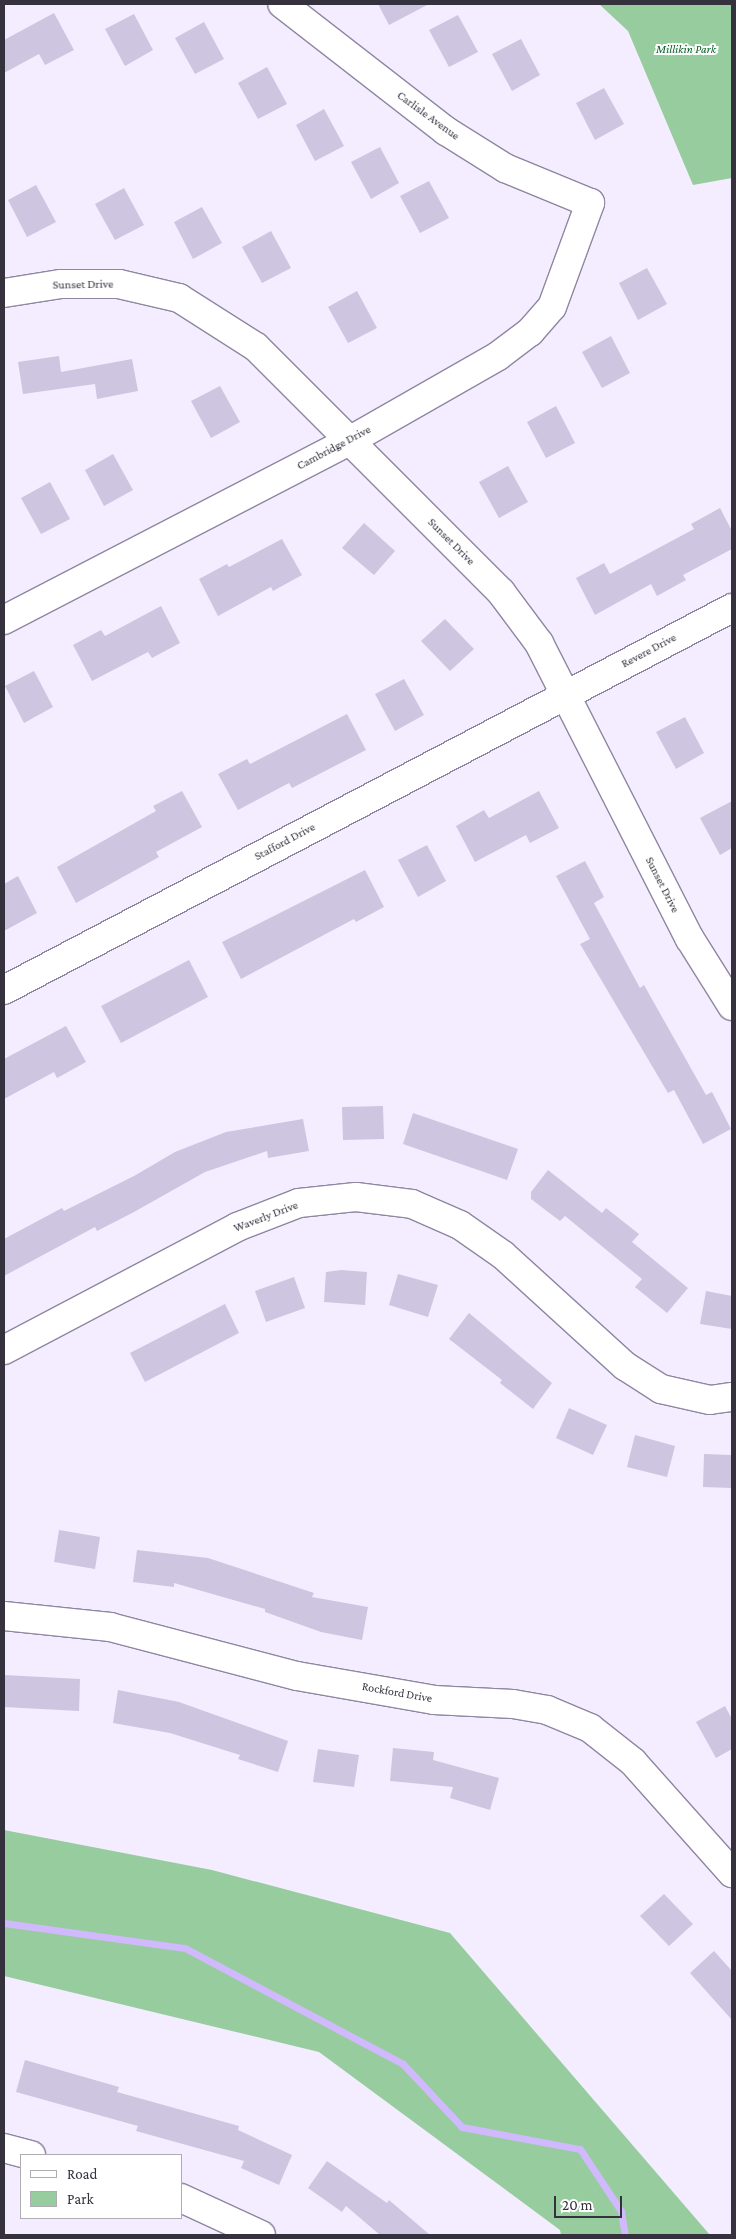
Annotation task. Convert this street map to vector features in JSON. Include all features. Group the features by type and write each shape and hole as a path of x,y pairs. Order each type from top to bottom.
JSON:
{"street":[{"name":"Carlisle Avenue","path":"282,4 446,131 505,168 590,203"},
{"name":"Cambridge Drive","path":"4,620 350,440 498,356 530,332 552,307 590,203"},
{"name":"Sunset Drive","path":"4,293 61,284 119,284 179,298 256,347 501,592 539,642 690,939 732,1006"},
{"name":"Revere Drive","path":"566,695 732,608"},
{"name":"Stafford Drive","path":"4,990 566,695"},
{"name":"Waverly Drive","path":"4,1350 237,1227 299,1203 356,1196 412,1204 460,1225 504,1255 625,1366 660,1389 710,1400 732,1397"},
{"name":"Rockford Drive","path":"4,1616 110,1627 297,1676 424,1698 513,1704 547,1710 590,1728 633,1762 732,1872"},
{"path":"4,2148 28,2154"},
{"path":"182,2198 261,2235"}],"green space":[{"name":"Millikin Park","path":"599,4 732,4 732,178 693,185 628,31"},
{"path":"4,1830 212,1870 450,1933 710,2235 561,2235 560,2230 319,2052 4,1976"}],"building":[{"path":"378,4 429,4 389,25"},
{"path":"54,13 74,50 45,65 39,54 4,73 4,40"},
{"path":"134,14 153,50 125,66 105,29"},
{"path":"458,15 478,52 449,67 429,30"},
{"path":"204,22 224,59 195,74 175,38"},
{"path":"521,39 540,75 512,91 492,54"},
{"path":"267,67 287,104 258,119 238,83"},
{"path":"604,88 624,124 595,140 576,103"},
{"path":"324,109 344,146 315,161 296,125"},
{"path":"380,147 399,183 371,199 351,162"},
{"path":"429,181 449,218 420,233 400,196"},
{"path":"36,185 56,222 27,237 8,200"},
{"path":"124,188 144,225 115,240 95,204"},
{"path":"202,207 222,243 193,259 174,222"},
{"path":"271,231 291,268 262,283 242,247"},
{"path":"647,268 667,304 638,320 619,283"},
{"path":"357,291 377,328 348,343 328,307"},
{"path":"611,336 630,373 602,388 582,352"},
{"path":"59,356 61,372 132,359 138,391 97,399 95,384 23,394 18,362"},
{"path":"220,386 240,422 211,438 191,401"},
{"path":"556,406 575,443 546,458 527,422"},
{"path":"113,454 133,490 104,506 85,470"},
{"path":"508,466 528,502 499,518 479,482"},
{"path":"50,482 70,519 41,534 21,498"},
{"path":"720,508 732,531 732,549 683,575 686,580 657,596 651,584 595,615 576,578 604,563 610,574 694,529 691,524"},
{"path":"364,523 395,551 374,575 342,548"},
{"path":"282,539 302,575 273,591 271,587 218,616 199,579 227,564 229,567"},
{"path":"161,606 180,643 152,658 148,652 92,681 73,645 101,630 105,636"},
{"path":"445,619 474,649 450,671 421,641"},
{"path":"34,671 53,707 24,723 5,686"},
{"path":"404,679 424,715 395,731 375,694"},
{"path":"347,714 366,750 292,788 289,783 238,810 218,774 247,759 250,764"},
{"path":"685,717 704,753 676,769 656,732"},
{"path":"182,791 202,827 156,852 159,857 76,903 57,867 156,811 153,806"},
{"path":"539,791 559,828 530,843 526,835 475,862 456,826 484,810 489,818"},
{"path":"732,801 732,848 720,855 700,818"},
{"path":"427,845 446,881 418,897 398,860"},
{"path":"585,861 604,897 594,903 640,988 644,985 706,1095 712,1092 731,1129 703,1144 674,1090 668,1093 580,944 590,939 556,876"},
{"path":"365,870 384,907 356,922 354,919 241,979 222,942"},
{"path":"18,876 37,913 4,931 4,884"},
{"path":"189,960 208,997 121,1043 101,1006"},
{"path":"66,1026 86,1062 57,1078 54,1072 4,1099 4,1059"},
{"path":"383,1106 384,1139 343,1140 342,1107"},
{"path":"413,1113 518,1149 507,1180 403,1144"},
{"path":"303,1119 309,1151 268,1158 267,1151 205,1172 134,1212 97,1231 95,1227 4,1276 4,1239 62,1208 64,1211 134,1176 175,1152 226,1132"},
{"path":"548,1170 602,1213 606,1208 639,1234 632,1242 688,1288 667,1313 635,1287 642,1279 565,1216 560,1221 531,1199 531,1192"},
{"path":"341,1270 367,1272 365,1305 324,1302 326,1272"},
{"path":"398,1274 438,1285 428,1317 389,1305"},
{"path":"294,1277 305,1308 266,1322 255,1291"},
{"path":"706,1291 732,1296 732,1329 700,1324"},
{"path":"225,1304 239,1333 145,1382 130,1353"},
{"path":"469,1313 552,1383 533,1409 500,1383 502,1380 449,1339"},
{"path":"569,1408 607,1425 593,1455 556,1438"},
{"path":"635,1435 675,1446 667,1477 627,1467"},
{"path":"704,1454 732,1455 732,1488 703,1487"},
{"path":"59,1530 100,1537 95,1569 54,1562"},
{"path":"137,1550 208,1558 314,1593 312,1597 368,1607 362,1640 321,1632 265,1612 265,1609 174,1583 174,1587 133,1582"},
{"path":"4,1675 80,1679 79,1711 4,1707"},
{"path":"118,1690 179,1702 288,1741 278,1772 238,1759 240,1755 170,1733 113,1723"},
{"path":"725,1706 732,1719 732,1749 716,1758 696,1722"},
{"path":"393,1748 434,1752 433,1760 499,1778 490,1810 450,1798 453,1787 390,1781"},
{"path":"318,1749 359,1755 354,1787 313,1782"},
{"path":"664,1894 693,1924 669,1946 640,1916"},
{"path":"714,1951 732,1971 732,2020 690,1973"},
{"path":"25,2060 119,2087 117,2092 239,2126 238,2130 292,2155 279,2185 241,2168 244,2161 136,2131 138,2126 16,2092"},
{"path":"327,2161 387,2203 389,2200 430,2235 380,2235 346,2206 342,2212 308,2188"}],"waterway":[{"path":"4,1923 185,1948 403,2064 462,2127 580,2149 621,2211 625,2235"}]}
